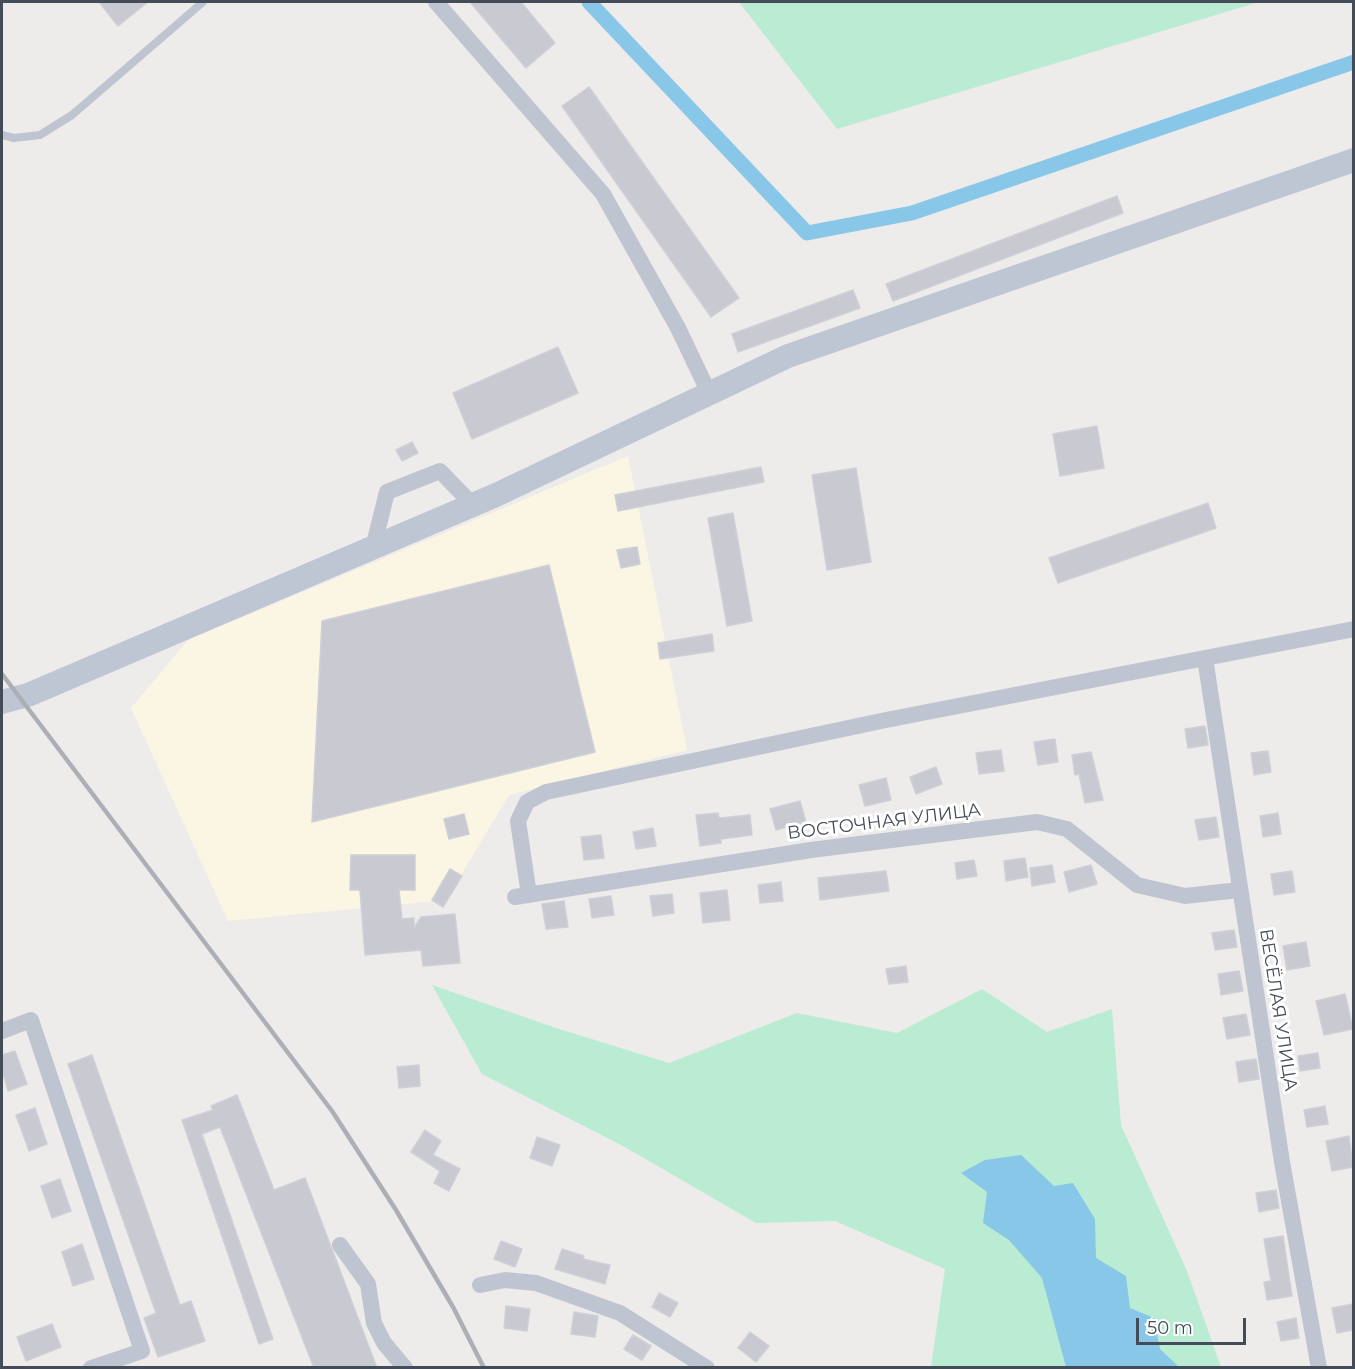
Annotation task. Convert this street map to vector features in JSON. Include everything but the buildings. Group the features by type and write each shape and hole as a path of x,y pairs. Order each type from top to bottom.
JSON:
{"main road":[{"path":"2,702 28,695 473,505 788,356 1353,160"}],"street":[{"path":"436,2 603,194 678,328 709,393"},
{"path":"373,548 387,492 440,471 473,505"},
{"path":"1205,658 1353,628"},
{"name":"ВЕСЁЛАЯ УЛИЦА","path":"1205,658 1222,757 1239,890 1282,1162 1318,1368"},
{"name":"ВОСТОЧНАЯ УЛИЦА","path":"1205,658 886,720 546,792 527,802 518,821 522,896 811,850 1037,822 1067,829 1137,885 1185,896 1239,890"},
{"path":"2,1031 31,1020 142,1351 91,1368"},
{"path":"340,1245 368,1284 375,1323 384,1343 405,1368"},
{"path":"480,1285 505,1280 536,1283 620,1313 707,1368"}],"lane":[{"path":"2,135 14,138 40,135 72,115 202,2"}],"shaded area":[{"path":"628,456 687,750 509,795 446,900 228,921 131,708 188,640"}],"green space":[{"path":"739,2 1259,2 837,129"},
{"path":"432,985 556,1028 669,1063 797,1013 897,1033 982,989 1047,1032 1112,1009 1121,1125 1187,1271 1221,1367 931,1367 945,1269 835,1221 756,1223 623,1146 482,1074"}],"water":[{"path":"1021,1155 1054,1186 1073,1183 1095,1219 1096,1258 1126,1276 1130,1308 1154,1318 1160,1349 1179,1367 1066,1367 1042,1278 1009,1240 983,1223 987,1192 961,1173 985,1160"}],"waterway":[{"path":"589,2 807,233 912,213 1354,62"}],"railway":[{"path":"2,674 332,1111 396,1210 453,1307 484,1368"}]}
